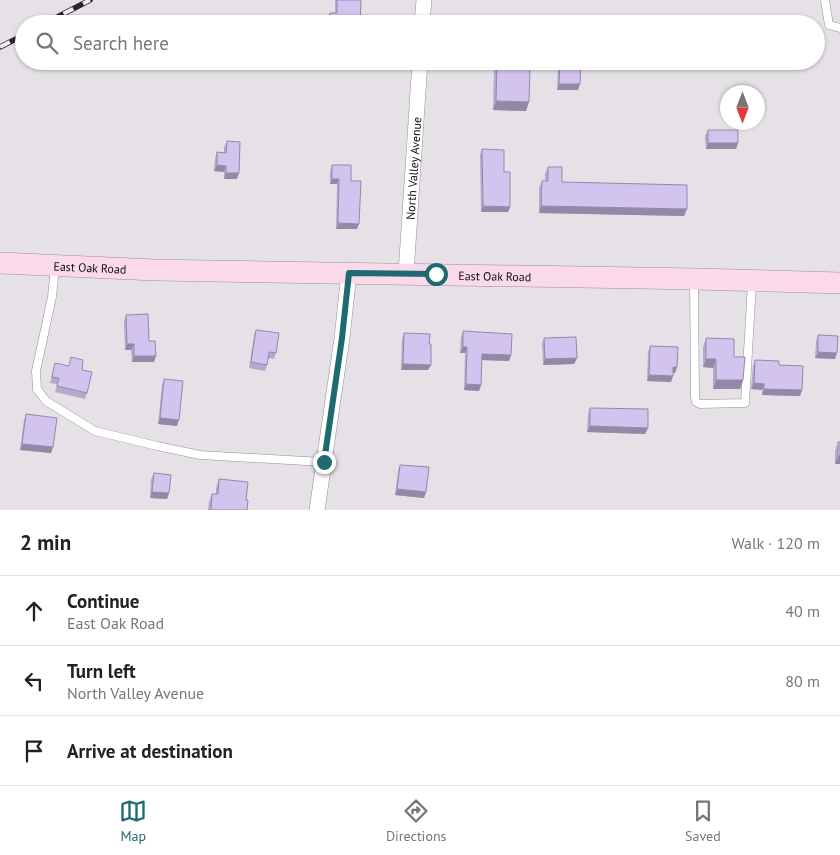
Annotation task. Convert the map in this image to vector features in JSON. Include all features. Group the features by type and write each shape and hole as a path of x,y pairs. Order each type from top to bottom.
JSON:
{"street":[{"path":"423,15 424,0"},
{"name":"North Valley Avenue","path":"406,274 419,70"},
{"name":"East Oak Road","path":"0,263 156,270 840,283"},
{"path":"317,510 342,338 349,273"}],"lane":[{"path":"825,0 828,25 840,28"},
{"path":"56,266 52,297 36,371 37,389 46,401 95,431 157,446 200,455 324,462"},
{"path":"694,279 695,397 696,402 700,404 745,403 752,281"}],"building":[{"path":"337,0 361,0 360,15 330,15 330,13 337,13"},
{"path":"497,70 530,70 529,102 496,101"},
{"path":"560,70 581,70 580,84 559,84"},
{"path":"708,130 738,130 738,143 708,143"},
{"path":"227,141 240,142 239,173 226,173 226,166 217,165 217,152 226,153"},
{"path":"482,149 504,150 504,172 510,172 510,207 483,206"},
{"path":"332,165 351,165 351,181 361,181 359,224 338,223 339,179 332,179"},
{"path":"548,167 562,167 562,182 687,185 687,209 541,206 542,181 548,181"},
{"path":"148,314 149,341 155,341 156,356 134,356 134,344 127,344 126,315"},
{"path":"256,330 279,333 276,353 269,352 267,365 251,362"},
{"path":"463,331 512,334 511,355 482,354 481,385 466,384 467,347 463,347"},
{"path":"404,333 430,334 431,365 403,364"},
{"path":"818,335 838,336 837,353 818,352"},
{"path":"576,337 577,358 545,359 544,338"},
{"path":"706,338 734,339 734,357 745,357 743,380 716,380 716,359 706,359"},
{"path":"650,346 678,347 677,367 673,367 673,376 649,375"},
{"path":"71,357 83,360 82,370 92,372 87,393 57,386 59,378 52,377 55,363 69,366"},
{"path":"755,360 779,361 779,365 803,366 802,390 764,389 764,384 754,383"},
{"path":"164,379 183,381 179,420 160,418"},
{"path":"590,408 648,409 648,428 590,426"},
{"path":"26,414 57,418 53,447 22,444"},
{"path":"838,442 840,442 840,456 838,456"},
{"path":"400,465 429,467 426,492 397,489"},
{"path":"154,473 171,475 169,493 152,492"},
{"path":"219,479 248,482 247,510 211,510 212,494 218,494"}],"railway":[{"path":"61,15 90,0"},
{"path":"0,47 15,40"}],"route":[{"path":"324,462 342,338 349,273 436,274"}]}
